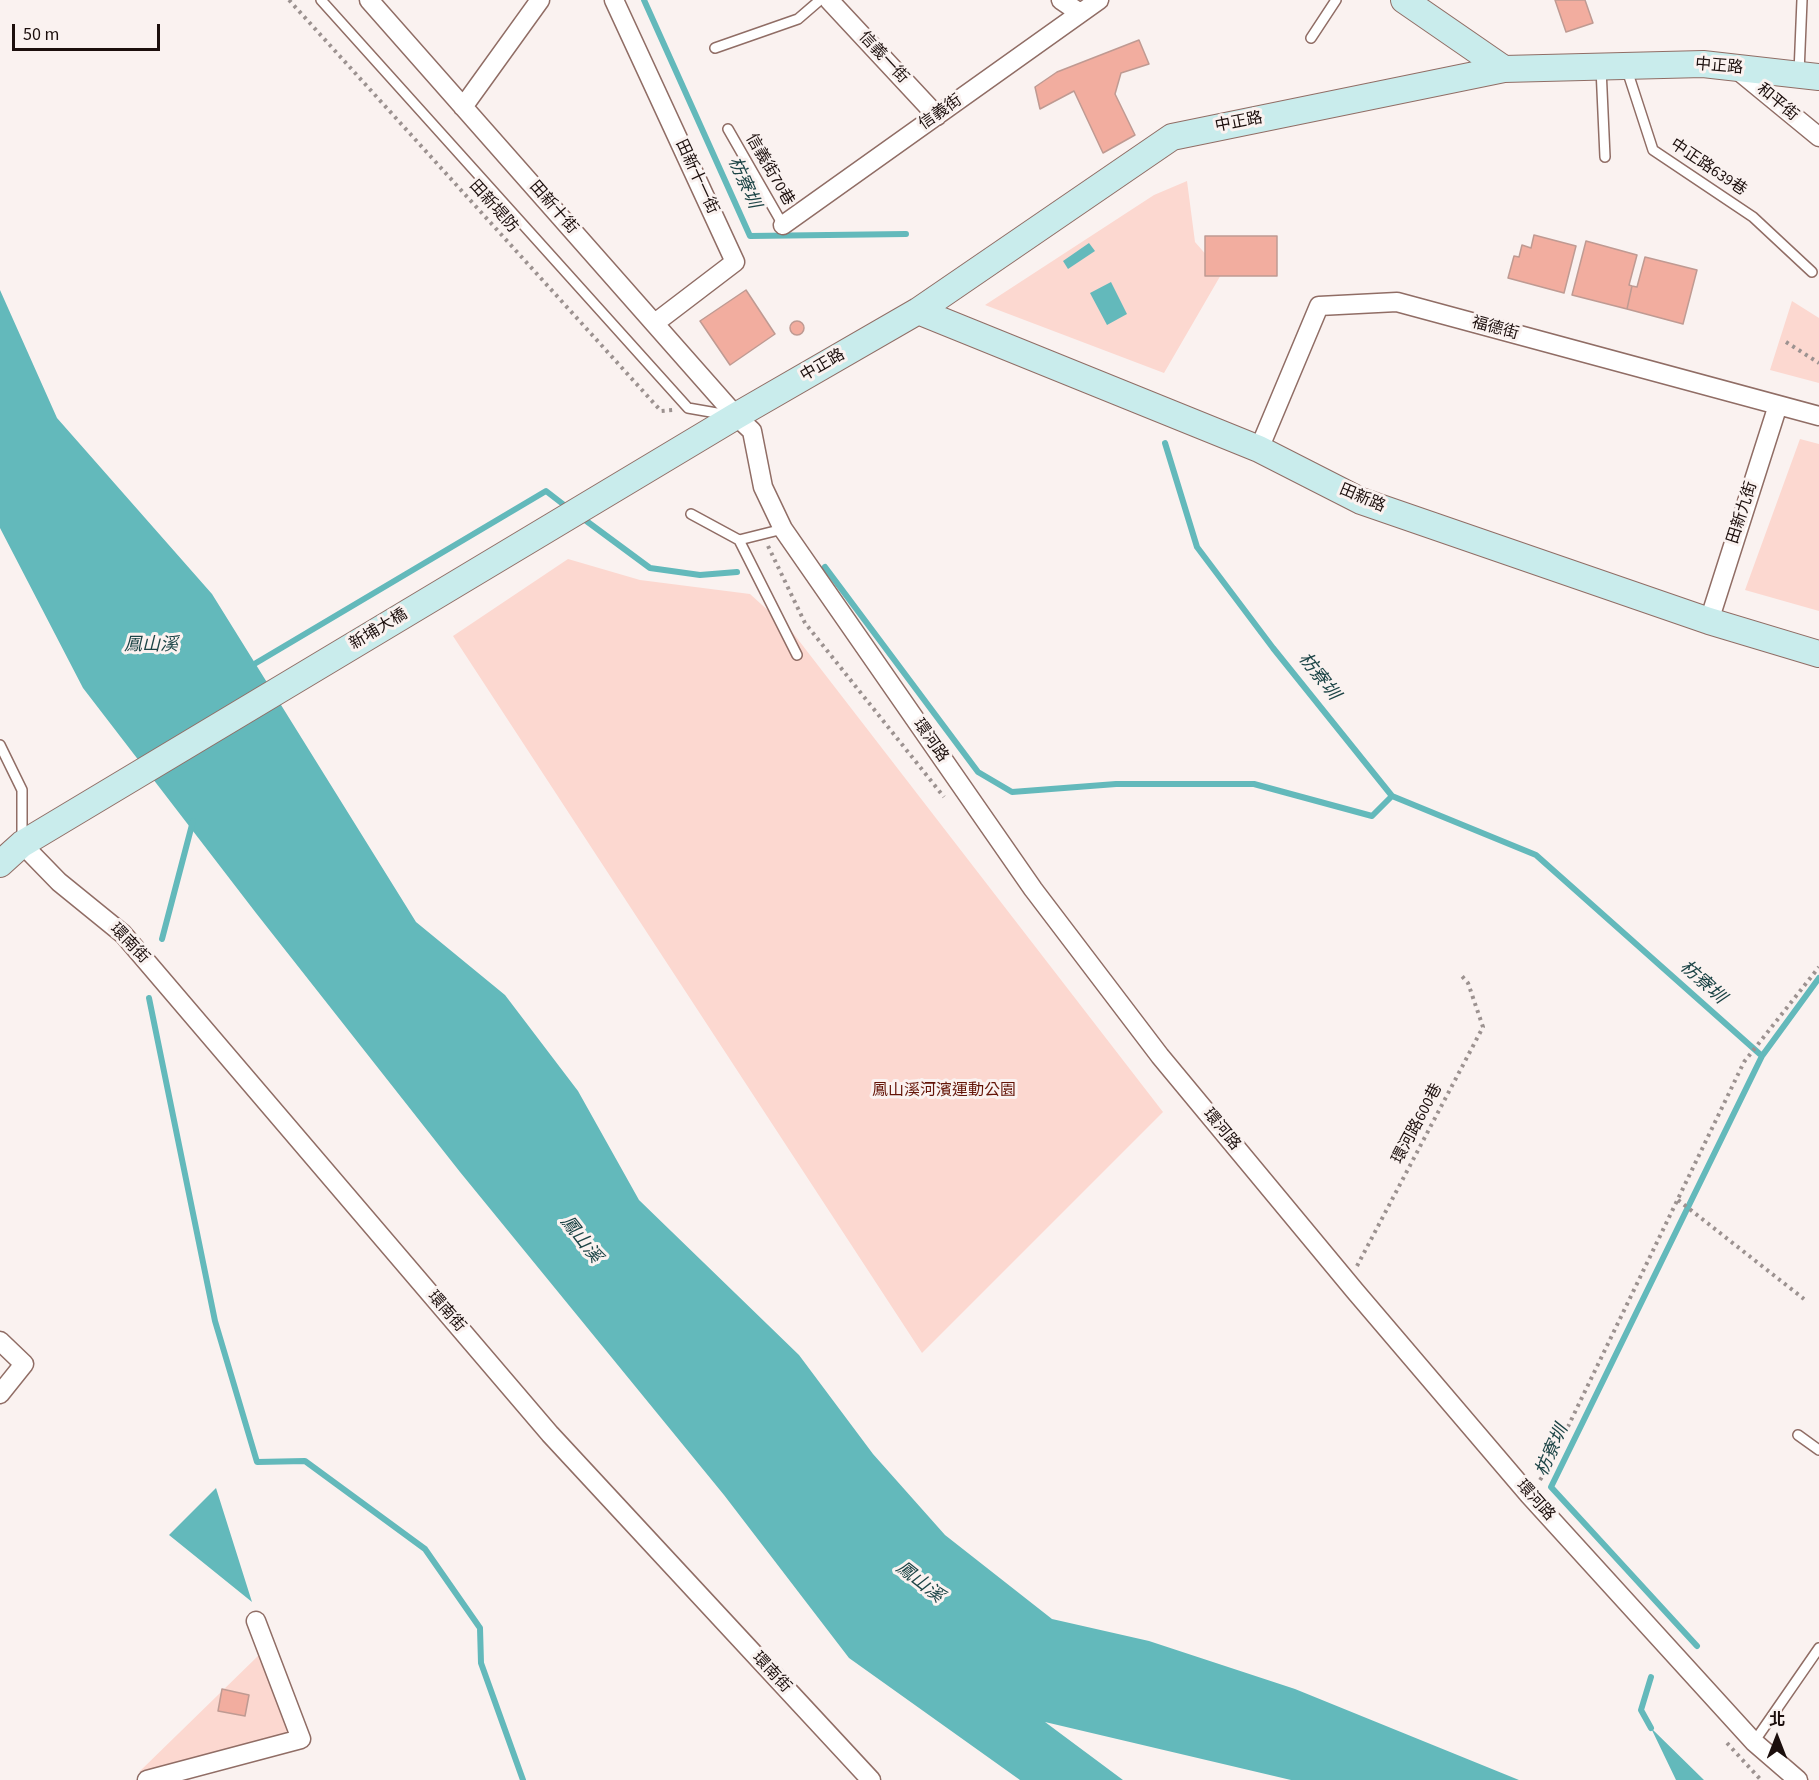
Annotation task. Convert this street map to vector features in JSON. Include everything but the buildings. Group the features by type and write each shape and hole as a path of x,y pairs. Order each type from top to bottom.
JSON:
{"main road":[{"path":"1404,0 1503,69"},
{"name":"中正路","path":"736,417 918,311 1172,137 1503,69 1703,64 1809,76"},
{"name":"田新路","path":"918,311 1259,449 1361,501 1708,621 1819,654"},
{"name":"新埔大橋","path":"0,864 11,847 736,417"}],"street":[{"name":"田新十街","path":"369,0 736,417"},
{"path":"463,107 540,0"},
{"name":"田新十一街","path":"614,0 735,262 655,323"},
{"name":"信義一街","path":"829,0 937,116"},
{"path":"1061,0 1080,14"},
{"name":"信義街","path":"783,225 1099,0"},
{"name":"和平街","path":"1735,68 1819,137"},
{"name":"福德街","path":"1259,449 1319,306 1397,302 1819,416"},
{"name":"田新九街","path":"1708,621 1778,405"},
{"name":"環河路","path":"736,417 752,431 763,487 783,530 1033,889 1160,1056 1529,1495 1754,1742 1798,1780"},
{"name":"環南街","path":"11,847 59,882 123,934 550,1434 870,1780"},
{"path":"0,1341 24,1364 0,1394"},
{"path":"147,1780 301,1739 256,1621"}],"lane":[{"path":"321,0 688,408 736,417"},
{"path":"715,48 798,19 820,0"},
{"path":"1311,38 1336,0"},
{"path":"1802,0 1809,76"},
{"path":"1605,157 1613,65"},
{"name":"中正路639巷","path":"1613,65 1653,150 1753,217 1812,272"},
{"name":"信義街70巷","path":"728,129 783,225"},
{"path":"691,514 739,540 797,655"},
{"path":"739,540 783,530"},
{"path":"0,746 22,790 11,847"},
{"path":"1798,1435 1819,1450"},
{"path":"1754,1742 1819,1648"}],"path":[{"name":"田新堤防","path":"289,0 661,411 688,408"},
{"path":"1786,342 1819,363"},
{"path":"1529,1495 1548,1468 1749,1057 1819,967"},
{"name":"環河路600巷","path":"1348,1282 1483,1027 1468,983 1461,975"},
{"path":"1678,1201 1804,1299"}],"green space":[{"path":"1187,181 1195,242 1222,273 1164,373 985,305 1154,195"},
{"path":"1792,301 1819,318 1819,383 1770,370"},
{"path":"1800,439 1819,444 1819,611 1745,590"},
{"name":"鳳山溪河濱運動公園","path":"568,559 640,580 750,594 793,633 1163,1112 922,1353 453,636"},
{"path":"259,1655 291,1734 139,1772"}],"water":[{"path":"1089,243 1095,251 1068,269 1063,261"},
{"path":"1111,282 1127,314 1107,325 1090,293"},
{"name":"鳳山溪","path":"0,290 57,418 212,594 416,922 505,995 578,1091 639,1200 799,1355 873,1454 945,1535 1052,1619 1149,1641 1295,1689 1519,1780 1291,1780 1045,1722 1123,1780 1020,1780 849,1658 724,1495 460,1172 83,688 0,528"},
{"path":"216,1488 252,1602 169,1535"},
{"path":"1651,1728 1704,1780 1676,1780"}],"waterway":[{"name":"枋寮圳","path":"644,0 750,236 906,234"},
{"name":"枋寮圳","path":"1165,443 1197,547 1273,648 1392,796 1536,855 1762,1056"},
{"path":"256,663 546,491 568,508"},
{"path":"581,517 650,568 700,575 737,572"},
{"path":"825,567 978,772 1012,792 1116,784 1254,784 1372,816 1392,796"},
{"path":"162,939 193,821"},
{"name":"枋寮圳","path":"1697,1646 1551,1487 1762,1056 1819,978"},
{"path":"149,998 215,1321 257,1462 305,1461 425,1549 480,1628 481,1663 523,1780"},
{"name":"枋寮圳","path":"1651,1677 1641,1710 1651,1728"}]}
